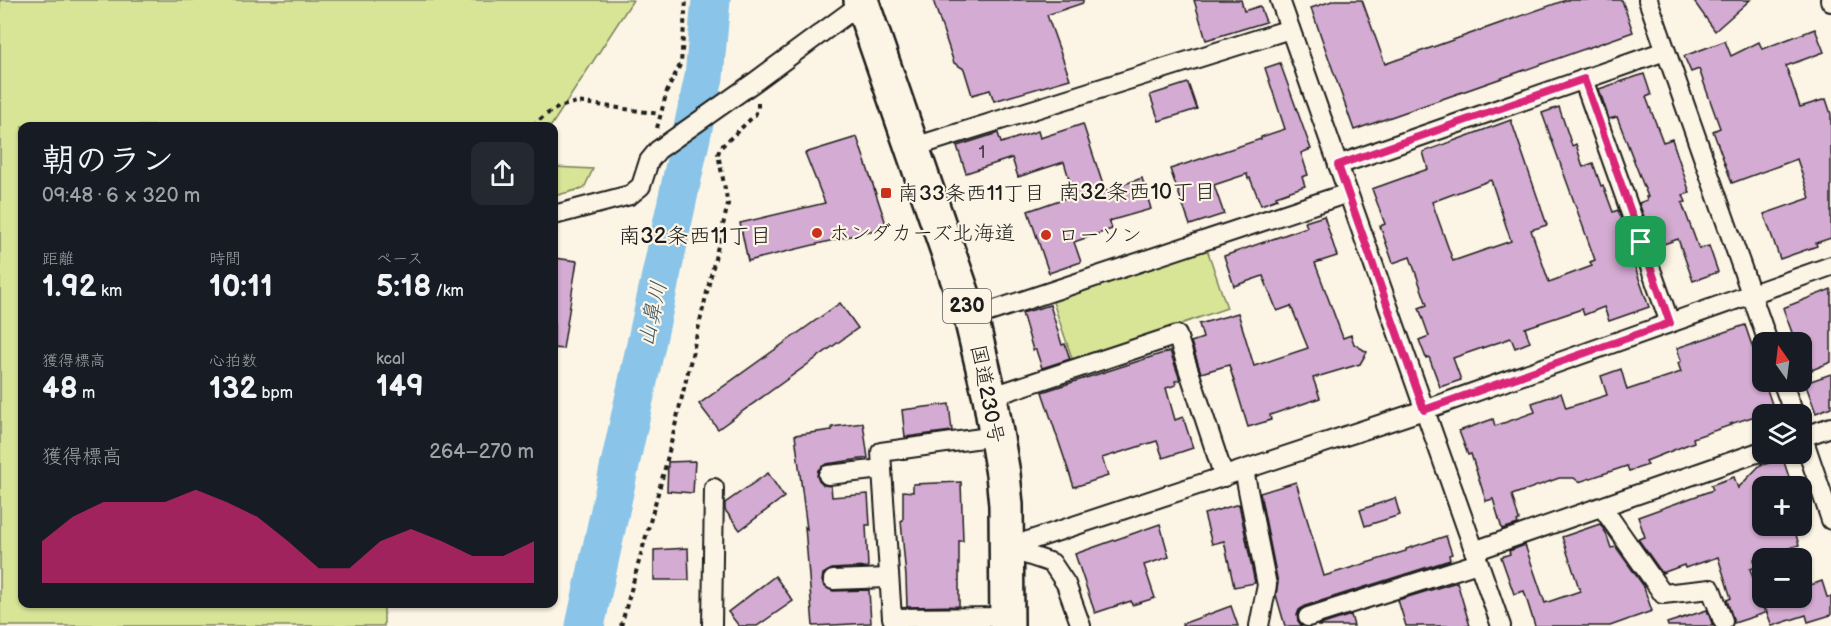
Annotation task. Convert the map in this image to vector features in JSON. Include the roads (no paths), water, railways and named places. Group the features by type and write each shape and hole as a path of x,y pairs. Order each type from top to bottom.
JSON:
{"highway":[{"name":"国道230号","path":"861,2 971,318 990,397 1003,474 1008,621"}],"street":[{"path":"1280,0 1501,626"},
{"path":"1648,0 1764,332"},
{"path":"558,214 630,195 641,186 650,161 658,150 757,88 861,2"},
{"path":"912,148 1290,29"},
{"path":"1338,165 1665,51"},
{"path":"1584,79 1670,323"},
{"path":"971,318 1348,193"},
{"path":"1007,548 1424,410 1831,266"},
{"path":"990,397 1177,335 1224,477"},
{"path":"1812,433 1831,427"},
{"path":"996,436 881,452 889,578 892,618 1008,621"},
{"path":"1308,617 1476,557 1602,507 1752,454"},
{"path":"1812,464 1831,520"},
{"path":"828,475 882,470"},
{"path":"1244,470 1267,585 1259,626"},
{"path":"712,626 714,488"},
{"path":"1602,507 1663,594 1711,589 1723,621"},
{"path":"1007,548 1052,563 1066,584 1081,626"},
{"path":"833,580 889,578"}],"waterway":[{"name":"山鼻川","path":"585,626 704,77 711,0"}],"place":[{"name":"南33条西11丁目","path":"886,193"},
{"name":"ホンダカーズ北海道","path":"817,233"},
{"name":"ローソン","path":"1046,235"}],"district":[{"name":"南32条西10丁目","path":"1137,192"},
{"name":"南32条西11丁目","path":"695,236"}]}
